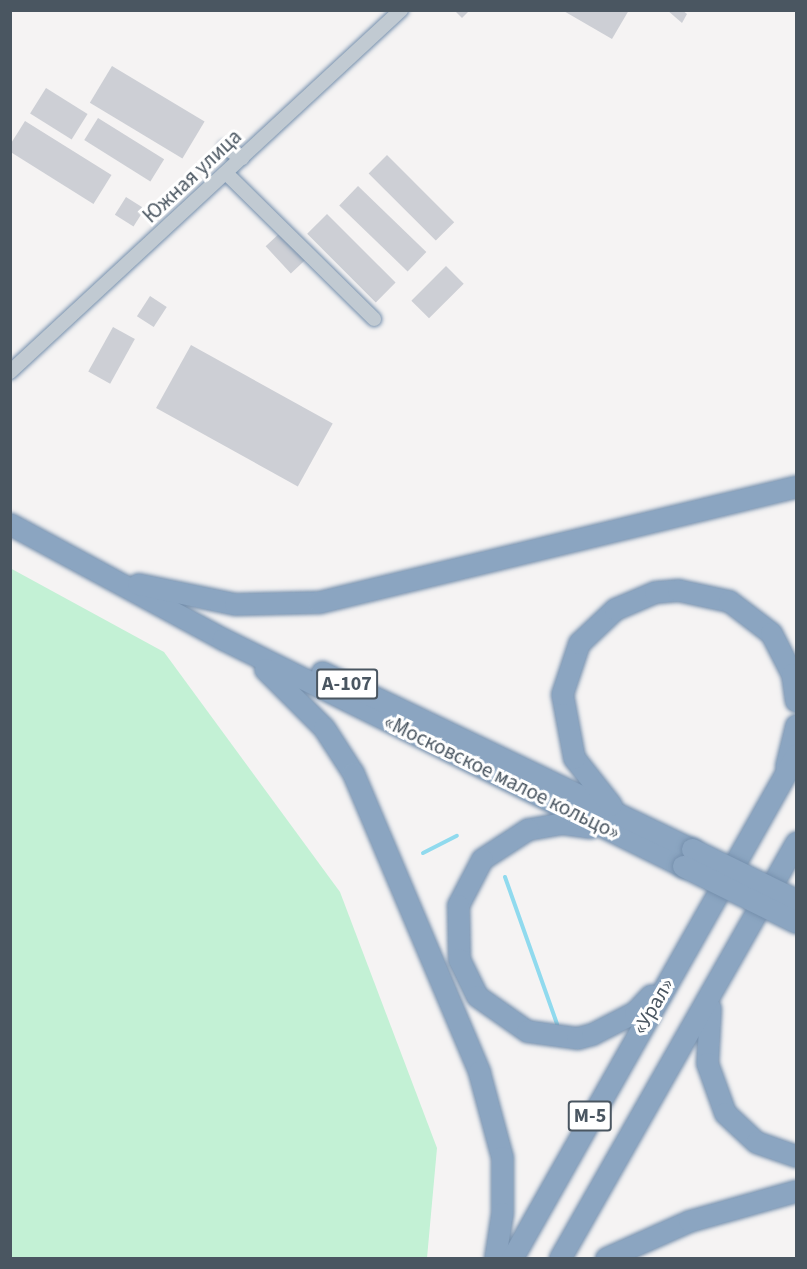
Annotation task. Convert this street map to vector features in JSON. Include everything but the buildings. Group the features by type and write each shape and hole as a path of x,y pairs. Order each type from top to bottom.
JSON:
{"highway":[{"path":"129,582 235,604 319,602 796,487"},
{"name":"«Московское малое кольцо»","path":"10,524 223,639 639,834"},
{"name":"«Московское малое кольцо»","path":"50,545 687,858 796,922"},
{"path":"639,834 593,788 574,758 564,724 568,666 597,623 655,592 704,592 729,601 771,633 792,674 796,700"},
{"path":"223,639 285,686 324,728 366,802 479,1072 496,1126 503,1179 495,1258"},
{"path":"782,781 796,725"},
{"name":"«Урал»","path":"512,1258 796,755"},
{"path":"639,834 563,823 528,830 495,847 470,873 462,890 455,924 459,959 477,996 493,1010 527,1031 577,1038 614,1025 671,975"},
{"name":"М-5","path":"560,1258 712,997 796,842"},
{"name":"«Московское малое кольцо»","path":"687,858 796,900"},
{"path":"712,997 707,1063 725,1113 756,1142 796,1156"},
{"path":"606,1258 689,1221 796,1191"}],"street":[{"name":"Южная улица","path":"10,372 401,10"},
{"path":"225,148 242,158"},
{"path":"226,173 374,319"}],"green space":[{"path":"10,568 164,652 340,892 437,1148 427,1258 11,1258"}],"waterway":[{"path":"423,853 457,836"},
{"path":"505,877 557,1024"}]}
